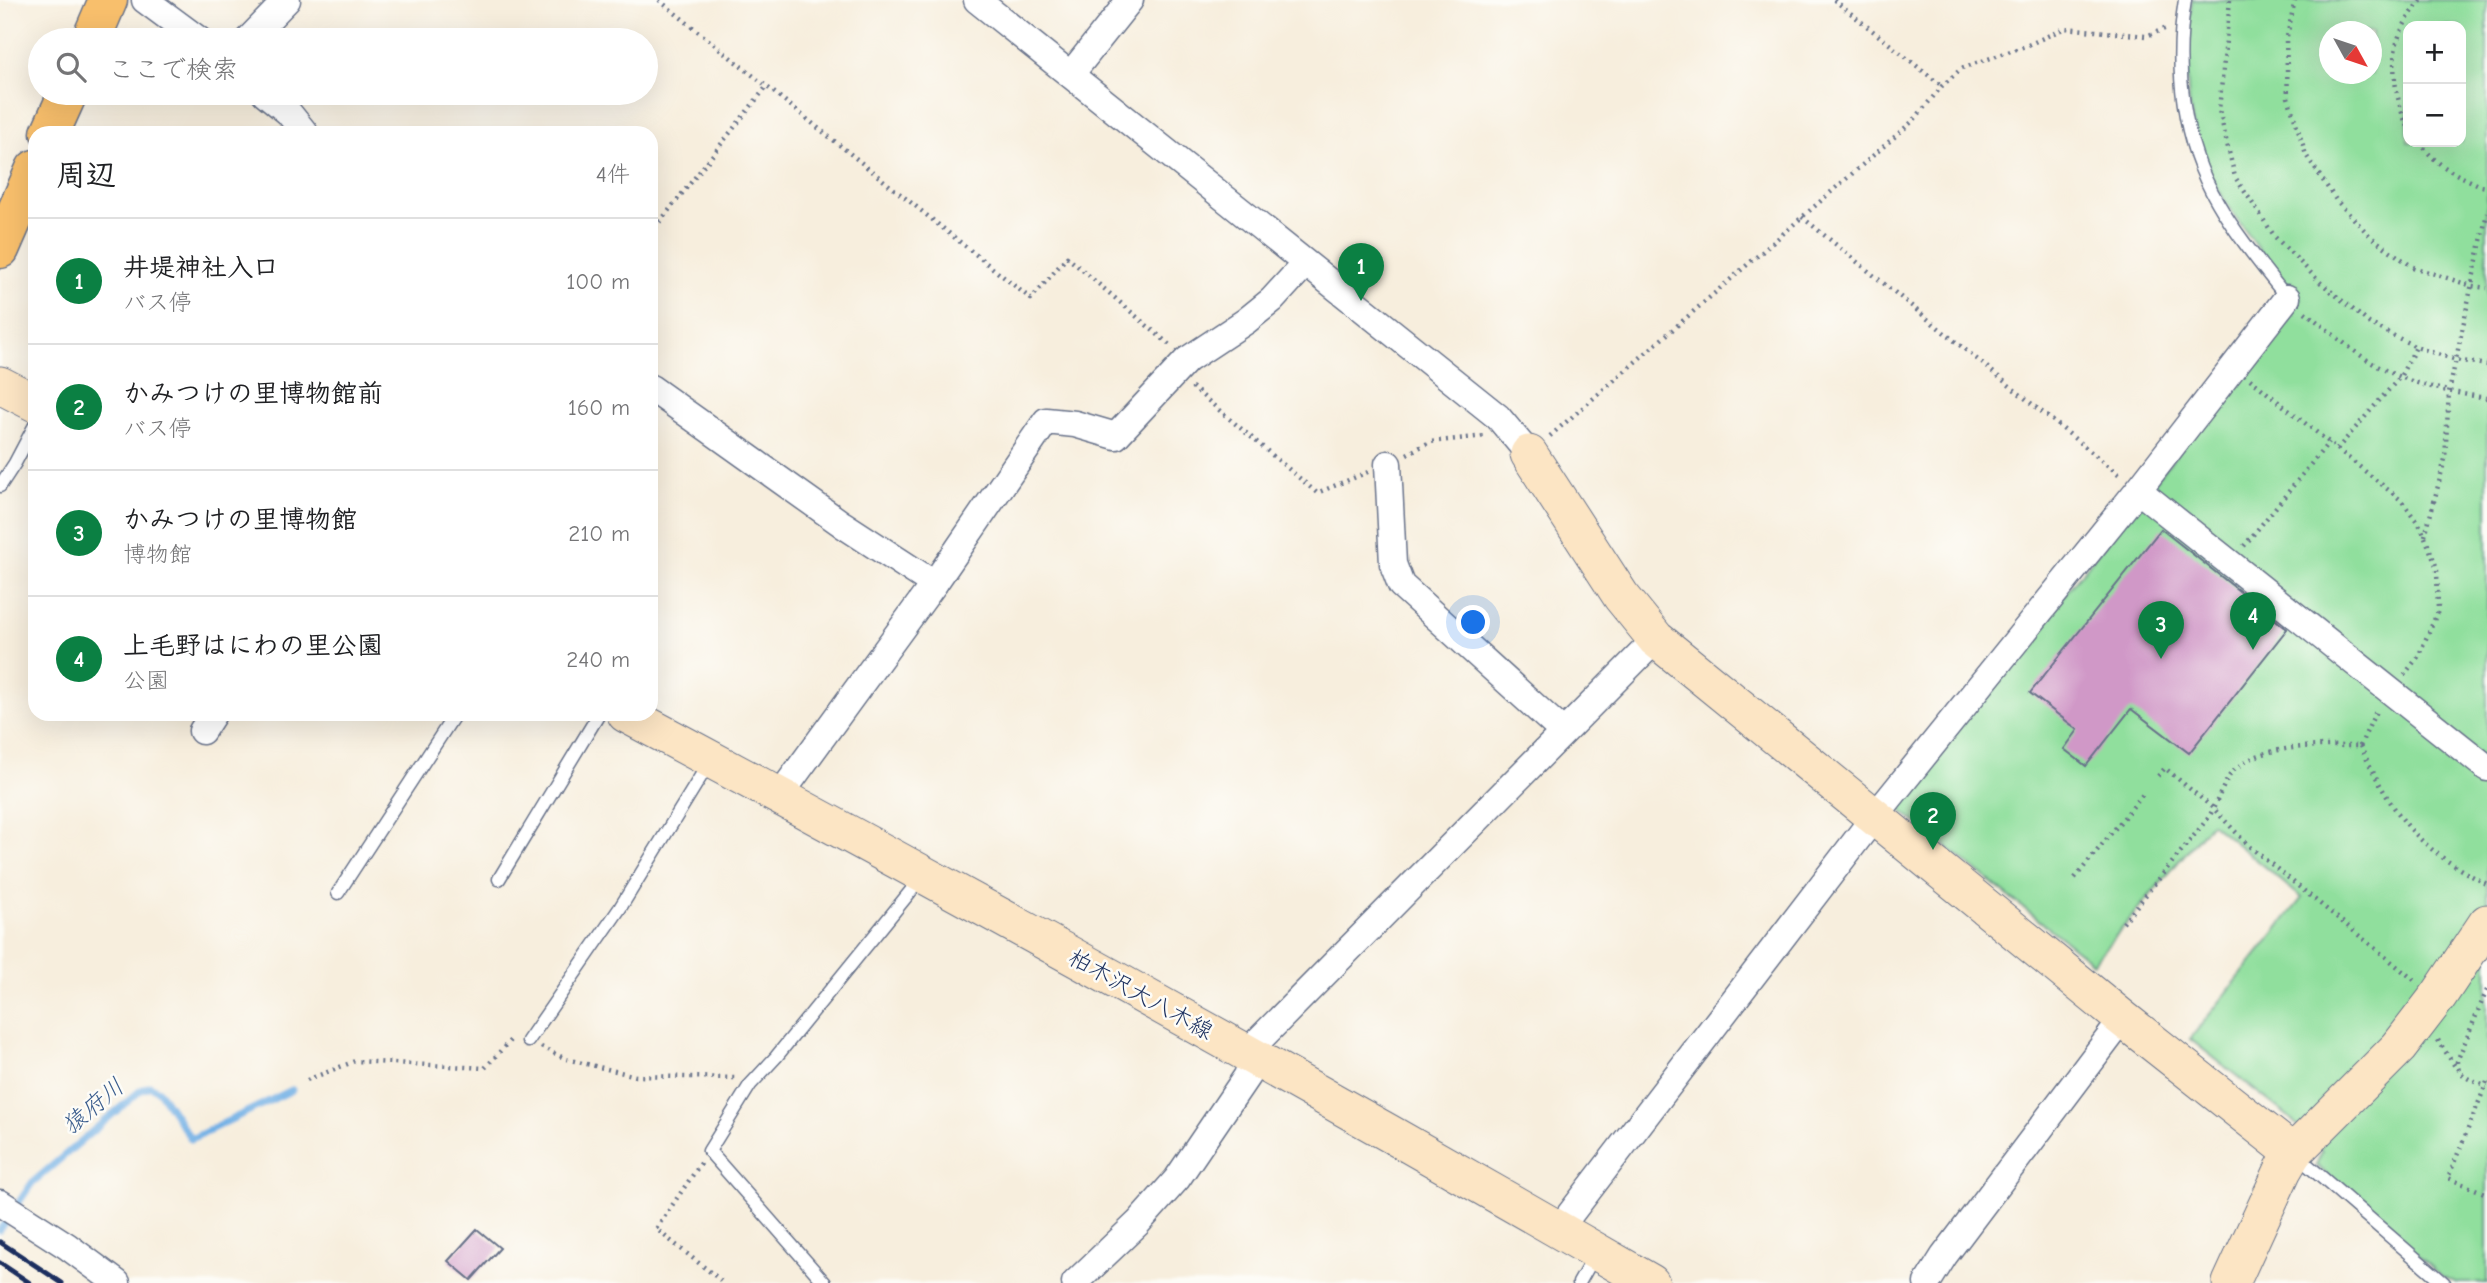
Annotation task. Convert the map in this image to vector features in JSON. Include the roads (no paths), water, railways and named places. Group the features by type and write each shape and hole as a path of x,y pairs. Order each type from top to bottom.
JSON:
{"main road":[{"path":"96,28 108,0"},
{"path":"53,126 63,105"},
{"path":"0,249 28,188"}],"street":[{"path":"145,0 183,28"},
{"path":"260,28 287,0"},
{"path":"977,0 1498,418 1520,444 1621,596 1656,639 2123,1019 2293,1153"},
{"path":"1071,74 1130,0"},
{"path":"280,105 300,126"},
{"path":"780,795 934,584 1046,421 1075,424 1116,436 1181,367 1264,307 1305,264"},
{"path":"1558,1230 1875,816 2138,490 2287,298"},
{"path":"0,385 28,399"},
{"path":"658,393 842,524 934,584"},
{"path":"1388,464 1392,564 1401,585 1563,732"},
{"path":"2138,490 2487,768"},
{"path":"1075,1283 1123,1238 1177,1179 1247,1076 1258,1041 1656,639"},
{"name":"柏木沢大八木線","path":"639,721 780,795 1255,1056 1427,1152 1651,1283"},
{"path":"2231,1283 2293,1153 2412,1032 2487,923"},
{"path":"1927,1283 1944,1256 2123,1019"},
{"path":"0,1203 67,1246 117,1283"}],"lane":[{"path":"2185,0 2181,22 2182,96 2187,128 2217,202 2287,298"},
{"path":"0,486 28,438"},
{"path":"338,893 450,721"},
{"path":"499,879 595,721"},
{"path":"528,1041 620,908 711,760"},
{"path":"825,1283 709,1151 750,1085 776,1057 925,874"},
{"path":"2293,1153 2444,1283"},
{"path":"1579,1283 1597,1252"}],"waterway":[{"name":"猿府川","path":"0,1230 32,1183 141,1090 150,1086 159,1091 191,1139 292,1090"}],"railway":[{"path":"0,1242 62,1283"},
{"path":"0,1263 30,1283"}],"place":[{"name":"井堤神社入口","path":"1361,301"},
{"name":"上毛野はにわの里公園","path":"2253,650"},
{"name":"かみつけの里博物館","path":"2161,659"},
{"name":"かみつけの里博物館前","path":"1933,850"}]}
